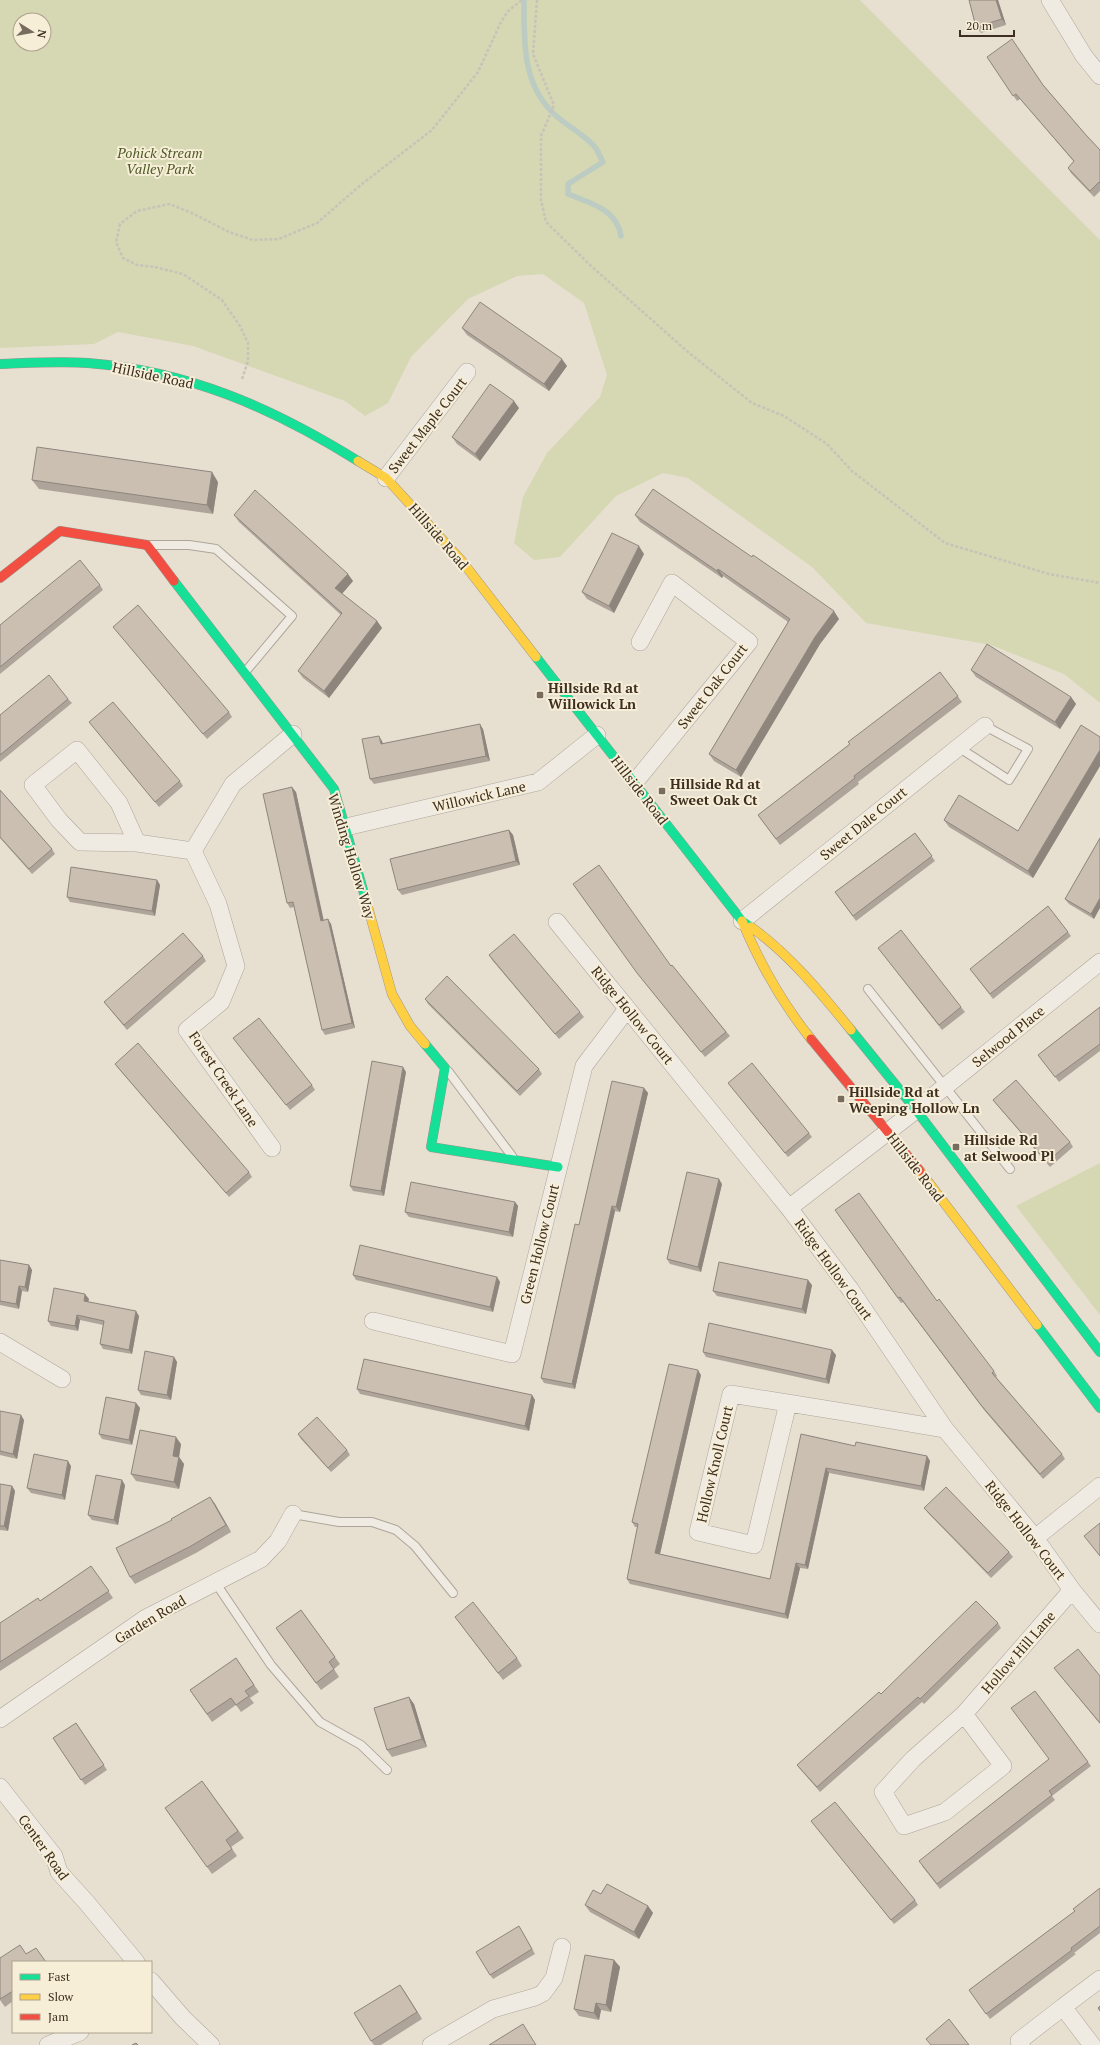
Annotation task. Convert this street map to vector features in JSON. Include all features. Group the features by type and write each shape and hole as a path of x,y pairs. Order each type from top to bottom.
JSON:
{"street":[{"path":"1050,0 1084,56 1100,76"},
{"name":"Hillside Road","path":"0,364 39,362 87,363 132,368 177,378 233,395 281,417 328,442 386,478 460,560 635,782 742,921 772,942 824,997 916,1110 1100,1352"},
{"name":"Sweet Maple Court","path":"386,478 467,372"},
{"path":"0,578 60,532 148,545"},
{"name":"Winding Hollow Way","path":"148,545 334,789 346,827 392,994 410,1026 445,1068"},
{"name":"Sweet Oak Court","path":"635,782 749,642 672,582 640,642"},
{"name":"Sweet Dale Court","path":"742,921 985,726"},
{"path":"137,843 119,803 77,750 33,785 59,820 80,842 137,843 193,851 233,784 293,734"},
{"name":"Willowick Lane","path":"346,827 538,782 597,735"},
{"name":"Forest Creek Lane","path":"193,851 218,904 236,966 221,1002 187,1030 272,1148"},
{"name":"Hillside Road","path":"742,921 751,948 792,1014 888,1132 1100,1408"},
{"name":"Ridge Hollow Court","path":"557,922 789,1208 850,1289 945,1429 1035,1538 1072,1590 1100,1624"},
{"name":"Selwood Place","path":"789,1208 916,1110 1100,962"},
{"name":"Green Hollow Court","path":"373,1321 512,1354 584,1066 628,1008"},
{"path":"445,1068 431,1147 558,1167"},
{"path":"0,1342 62,1379"},
{"name":"Hollow Knoll Court","path":"788,1403 754,1545 698,1532 731,1394 788,1403 945,1429"},
{"path":"1035,1538 1100,1486"},
{"name":"Garden Road","path":"0,1719 146,1618 261,1559 278,1541 293,1514"},
{"name":"Hollow Hill Lane","path":"964,1714 1003,1766 945,1812 904,1826 883,1792 913,1759 964,1714 1072,1590"},
{"name":"Center Road","path":"0,1786 54,1856 59,1872 135,1961"},
{"path":"431,2045 493,2009 535,1997 543,1993 554,1978 562,1947"},
{"path":"1022,2045 1019,2041 1100,1979"},
{"path":"152,1982 183,2018 211,2045"},
{"path":"1063,2007 1092,2045"},
{"path":"48,2045 78,2033"}],"lane":[{"path":"148,545 189,545 216,549 292,616 245,672"},
{"path":"958,747 1009,780 1028,749 985,726"},
{"path":"868,989 1010,1170"},
{"path":"445,1068 515,1160"},
{"path":"293,1514 339,1522 372,1522 396,1530 415,1546 453,1593"},
{"path":"215,1582 271,1665 320,1722 361,1745 387,1770"}],"path":[{"path":"233,395 244,376 248,361 248,343 240,326 222,300 183,274 137,265 123,258 116,242 120,224 137,211 170,204 194,214 228,232 253,240 279,239 317,223 362,184 432,130 478,72 500,24 508,11 522,0"},
{"path":"537,0 533,54 554,105 541,136 541,200 546,222 590,264 688,352 752,403 784,416 828,444 852,471 945,543 1049,574 1100,583"}],"green space":[{"name":"Pohick Stream Valley Park","path":"0,0 860,0 1100,240 1100,703 1064,674 991,645 866,623 812,567 688,478 663,473 616,496 560,557 534,560 514,543 523,497 547,453 600,397 607,375 584,303 543,274 517,276 468,299 411,357 388,403 365,416 345,401 193,346 118,332 94,344 0,348"},
{"path":"1100,1163 1100,1315 1016,1206"}],"building":[{"path":"969,0 996,0 1002,19 976,27"},
{"path":"1012,39 1043,85 1100,150 1100,183 1099,182 1090,191 1068,168 1074,161 1016,94 1013,96 987,57"},
{"path":"480,302 562,359 544,384 462,328"},
{"path":"490,384 514,401 475,454 452,437"},
{"path":"37,447 212,472 207,505 32,480"},
{"path":"653,489 834,611 815,637 736,770 709,754 790,619 718,569 717,571 635,515"},
{"path":"255,490 348,574 335,588 377,621 324,691 298,671 342,613 234,515"},
{"path":"612,533 639,546 609,606 582,592"},
{"path":"80,560 100,585 0,667 0,625"},
{"path":"138,605 229,712 203,734 113,627"},
{"path":"987,644 1071,697 1055,722 971,670"},
{"path":"940,672 958,696 854,776 855,778 776,839 758,815 850,744 848,742"},
{"path":"49,675 68,699 0,755 0,715"},
{"path":"113,702 180,781 155,802 89,722"},
{"path":"480,724 486,756 370,779 362,739 379,736 381,744"},
{"path":"1081,725 1100,737 1100,750 1028,871 944,820 959,795 1018,831"},
{"path":"292,787 321,921 328,919 352,1023 322,1030 293,902 287,903 263,794"},
{"path":"0,790 52,849 29,869 0,837"},
{"path":"509,830 516,861 398,890 390,859"},
{"path":"915,833 932,856 853,916 835,892"},
{"path":"1100,838 1100,898 1091,914 1065,899"},
{"path":"599,865 671,966 672,965 726,1032 701,1052 637,973 573,884"},
{"path":"71,867 157,880 152,911 67,897"},
{"path":"1048,906 1068,932 990,994 970,969"},
{"path":"901,930 961,1007 939,1025 878,948"},
{"path":"183,933 203,956 124,1025 104,1002"},
{"path":"514,934 580,1012 555,1034 489,955"},
{"path":"447,976 539,1069 517,1091 425,999"},
{"path":"1100,1007 1100,1044 1055,1077 1038,1055"},
{"path":"259,1018 312,1085 286,1105 233,1038"},
{"path":"138,1043 249,1172 226,1193 115,1064"},
{"path":"372,1061 403,1067 381,1191 350,1186"},
{"path":"752,1063 809,1133 785,1153 728,1083"},
{"path":"1016,1080 1070,1142 1047,1162 993,1100"},
{"path":"612,1081 644,1088 616,1207 612,1206 572,1384 541,1378 575,1224 579,1225"},
{"path":"687,1172 719,1179 698,1267 667,1259"},
{"path":"411,1182 515,1202 509,1232 405,1212"},
{"path":"859,1193 937,1301 939,1299 994,1371 992,1373 1062,1454 1040,1474 981,1405 900,1297 898,1298 835,1210"},
{"path":"360,1245 497,1277 490,1307 353,1275"},
{"path":"0,1260 29,1265 25,1287 19,1286 16,1304 0,1301"},
{"path":"719,1262 808,1280 802,1309 713,1291"},
{"path":"54,1288 85,1294 84,1301 136,1311 129,1350 100,1344 104,1321 77,1315 75,1326 48,1321"},
{"path":"709,1323 832,1350 826,1379 703,1352"},
{"path":"145,1351 174,1357 167,1395 138,1390"},
{"path":"364,1359 532,1395 525,1426 357,1389"},
{"path":"669,1364 698,1370 655,1553 770,1579 801,1434 855,1446 856,1442 927,1456 921,1486 826,1468 805,1565 796,1563 785,1614 627,1579 638,1524 632,1522"},
{"path":"106,1397 136,1403 129,1440 99,1434"},
{"path":"0,1411 21,1415 13,1454 0,1451"},
{"path":"317,1417 347,1450 328,1468 298,1434"},
{"path":"140,1430 176,1437 173,1456 179,1457 174,1482 131,1474"},
{"path":"34,1454 68,1461 62,1495 27,1488"},
{"path":"96,1475 122,1480 114,1520 88,1515"},
{"path":"0,1484 12,1486 4,1526 0,1526"},
{"path":"946,1487 1009,1552 988,1573 924,1508"},
{"path":"210,1497 226,1525 191,1546 130,1577 116,1548 172,1520 171,1519"},
{"path":"1100,1523 1100,1556 1084,1536"},
{"path":"91,1566 109,1591 0,1662 0,1623 38,1598 40,1601"},
{"path":"976,1601 998,1623 920,1699 918,1697 817,1787 797,1765 879,1692 881,1694"},
{"path":"473,1602 517,1658 498,1673 455,1617"},
{"path":"301,1610 335,1657 329,1662 334,1669 316,1683 276,1628"},
{"path":"1078,1649 1100,1676 1100,1723 1054,1668"},
{"path":"236,1658 254,1685 245,1691 249,1696 236,1705 231,1698 207,1714 190,1690"},
{"path":"1035,1691 1088,1762 1049,1791 1052,1795 937,1884 919,1861 1049,1759 1011,1708"},
{"path":"409,1697 422,1739 387,1750 374,1708"},
{"path":"76,1723 104,1765 81,1780 53,1738"},
{"path":"202,1781 238,1831 226,1840 232,1849 207,1867 165,1808"},
{"path":"835,1802 915,1900 891,1920 811,1821"},
{"path":"607,1884 648,1906 634,1932 585,1905 593,1890 601,1894"},
{"path":"1100,1888 1100,1926 1071,1948 1072,1950 986,2014 969,1990 1075,1911 1073,1909"},
{"path":"519,1926 532,1949 490,1975 476,1952"},
{"path":"20,1945 26,1954 36,1948 45,1961 12,1961 12,1992 0,1999 0,1958"},
{"path":"585,1955 614,1960 606,2005 596,2003 594,2013 574,2009"},
{"path":"400,1985 417,2012 371,2041 354,2013"},
{"path":"949,2019 969,2045 931,2045 926,2039"},
{"path":"523,2024 536,2045 489,2045"}],"waterway":[{"path":"524,0 525,44 530,73 535,86 551,111 589,141 597,149 603,162 568,184 568,194 593,204 608,213 614,219 621,236"}],"traffic: fast":[{"path":"0,364 55,362 88,363 125,367 161,374 229,395 262,409 294,424 358,461"},
{"path":"174,581 334,789 367,904"},
{"path":"536,657 742,921 751,927"},
{"path":"851,1030 916,1110 1100,1352"},
{"path":"425,1044 445,1068 431,1147 558,1167"},
{"path":"1037,1325 1100,1408"}],"traffic: slow":[{"path":"358,461 386,478 461,560 536,657"},
{"path":"367,904 392,994 410,1026 425,1044"},
{"path":"742,921 756,953 772,983 811,1039"},
{"path":"751,927 792,962 851,1030"},
{"path":"920,1171 1037,1325"}],"traffic: jam":[{"path":"0,578 60,531 147,545 174,581"},
{"path":"811,1039 920,1171"}],"place":[{"name":"Hillside Rd at Willowick Ln","path":"540,695"},
{"name":"Hillside Rd at Sweet Oak Ct","path":"662,791"},
{"name":"Hillside Rd at Weeping Hollow Ln","path":"841,1099"},
{"name":"Hillside Rd at Selwood Pl","path":"956,1147"}]}
